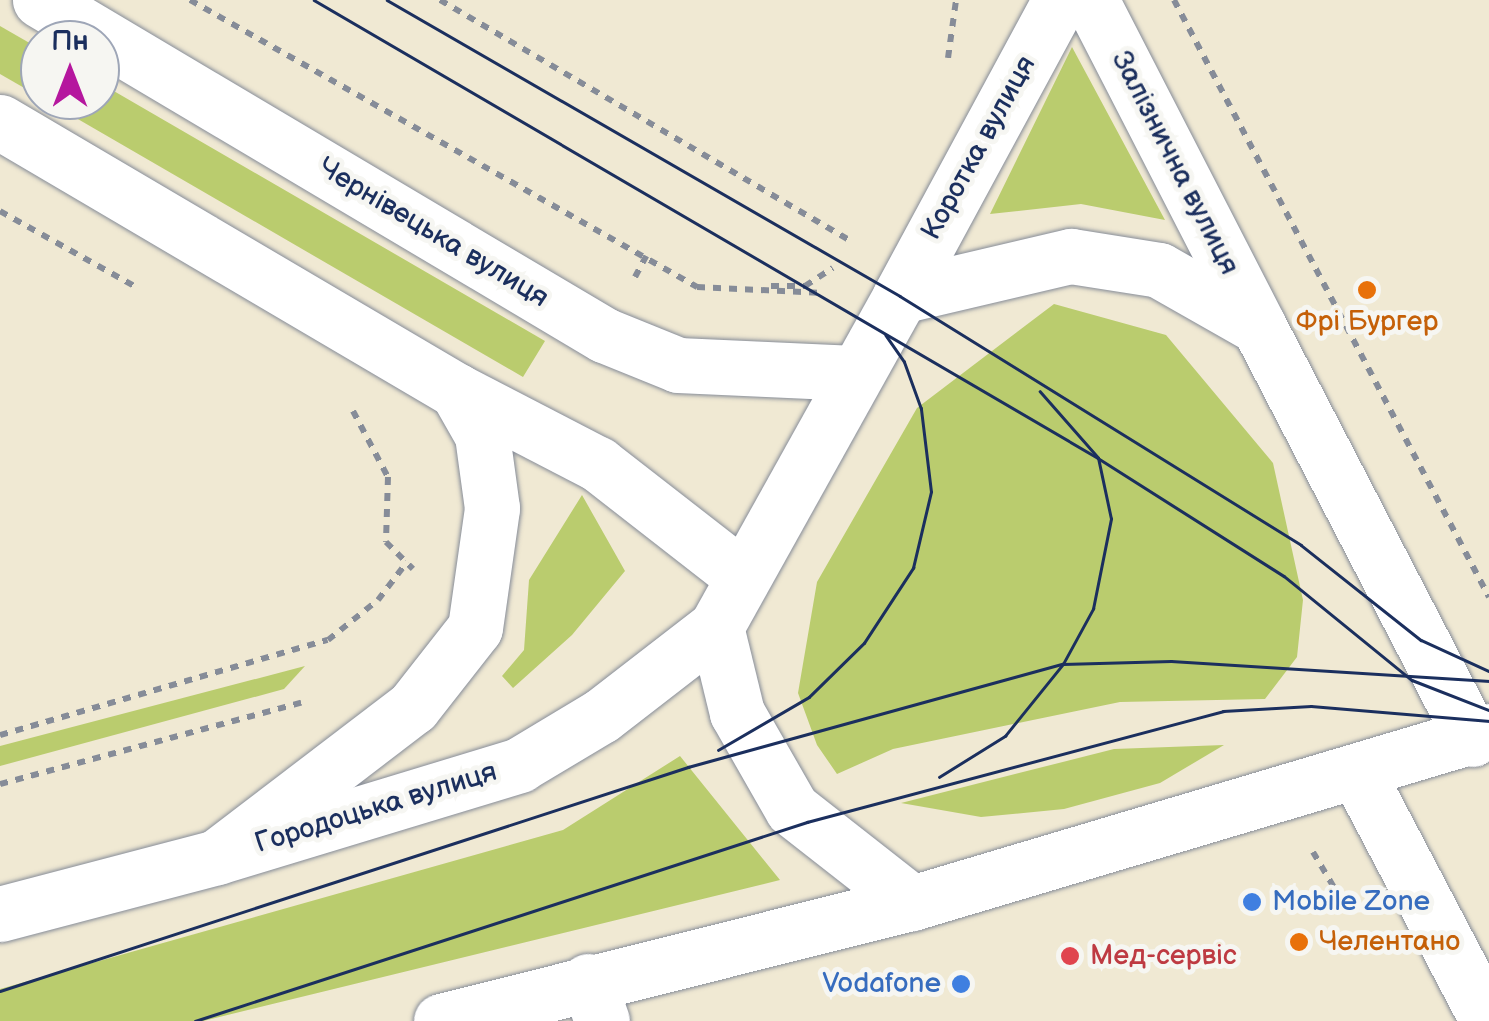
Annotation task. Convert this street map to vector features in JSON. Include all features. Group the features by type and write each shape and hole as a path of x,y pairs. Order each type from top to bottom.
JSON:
{"main road":[{"name":"Чернівецька вулиця","path":"40,0 604,334 678,365 855,373"},
{"name":"Коротка вулиця","path":"716,627 1060,0"},
{"name":"Залізнична вулиця","path":"1092,0 1260,327 1481,735"},
{"path":"0,122 457,391 598,464 742,576"},
{"path":"900,296 1071,256 1159,270 1260,327"},
{"path":"217,857 413,707 475,628 492,508 482,435 457,391"},
{"path":"716,627 737,713 792,810 912,903"},
{"name":"Городоцька вулиця","path":"0,914 217,857 519,764 601,716 716,627"},
{"path":"441,1021 595,1001 1481,735"},
{"path":"1356,772 1488,1021"}],"path":[{"path":"190,0 698,287 900,296"},
{"path":"440,0 856,244"},
{"path":"946,72 956,0"},
{"path":"1174,0 1489,597"},
{"path":"0,211 150,296"},
{"path":"848,254 866,226"},
{"path":"698,287 806,286 840,264"},
{"path":"351,408 388,477 386,542 420,574"},
{"path":"0,734 328,640 378,600 405,563"},
{"path":"0,784 316,699"}],"green space":[{"path":"0,26 20,38 20,86 0,74"},
{"path":"1072,47 1165,220 1081,204 990,214"},
{"path":"120,95 545,341 523,377 80,120 120,120"},
{"path":"1054,304 1166,335 1273,463 1303,600 1297,657 1265,699 1120,702 893,749 837,774 817,745 798,693 817,582 917,408"},
{"path":"582,495 625,571 572,635 513,688 502,676 524,650 529,580"},
{"path":"305,666 284,689 0,766 0,746"},
{"path":"1224,745 1160,783 1064,809 981,817 901,803 1114,749"},
{"path":"680,756 780,880 203,1021 0,1021 0,989 563,830"}],"tram line":[{"path":"314,0 1098,458 1284,576 1412,680 1489,710"},
{"path":"387,0 900,296 1301,545 1421,640 1489,671"},
{"path":"718,750 809,697 864,643 913,568 931,492 921,409 904,362 886,336"},
{"path":"939,777 1005,736 1063,664 1093,609 1111,519 1098,458 1040,392"},
{"path":"0,991 688,767 1063,664 1171,661 1489,681"},
{"path":"195,1021 807,822 1223,711 1311,706 1489,721"}],"place":[{"name":"Фрі Бургер","path":"1367,290"},
{"name":"Mobile Zone","path":"1252,902"},
{"name":"Челентано","path":"1299,942"},
{"name":"Мед-сервіс","path":"1070,956"},
{"name":"Vodafone","path":"961,984"}]}
